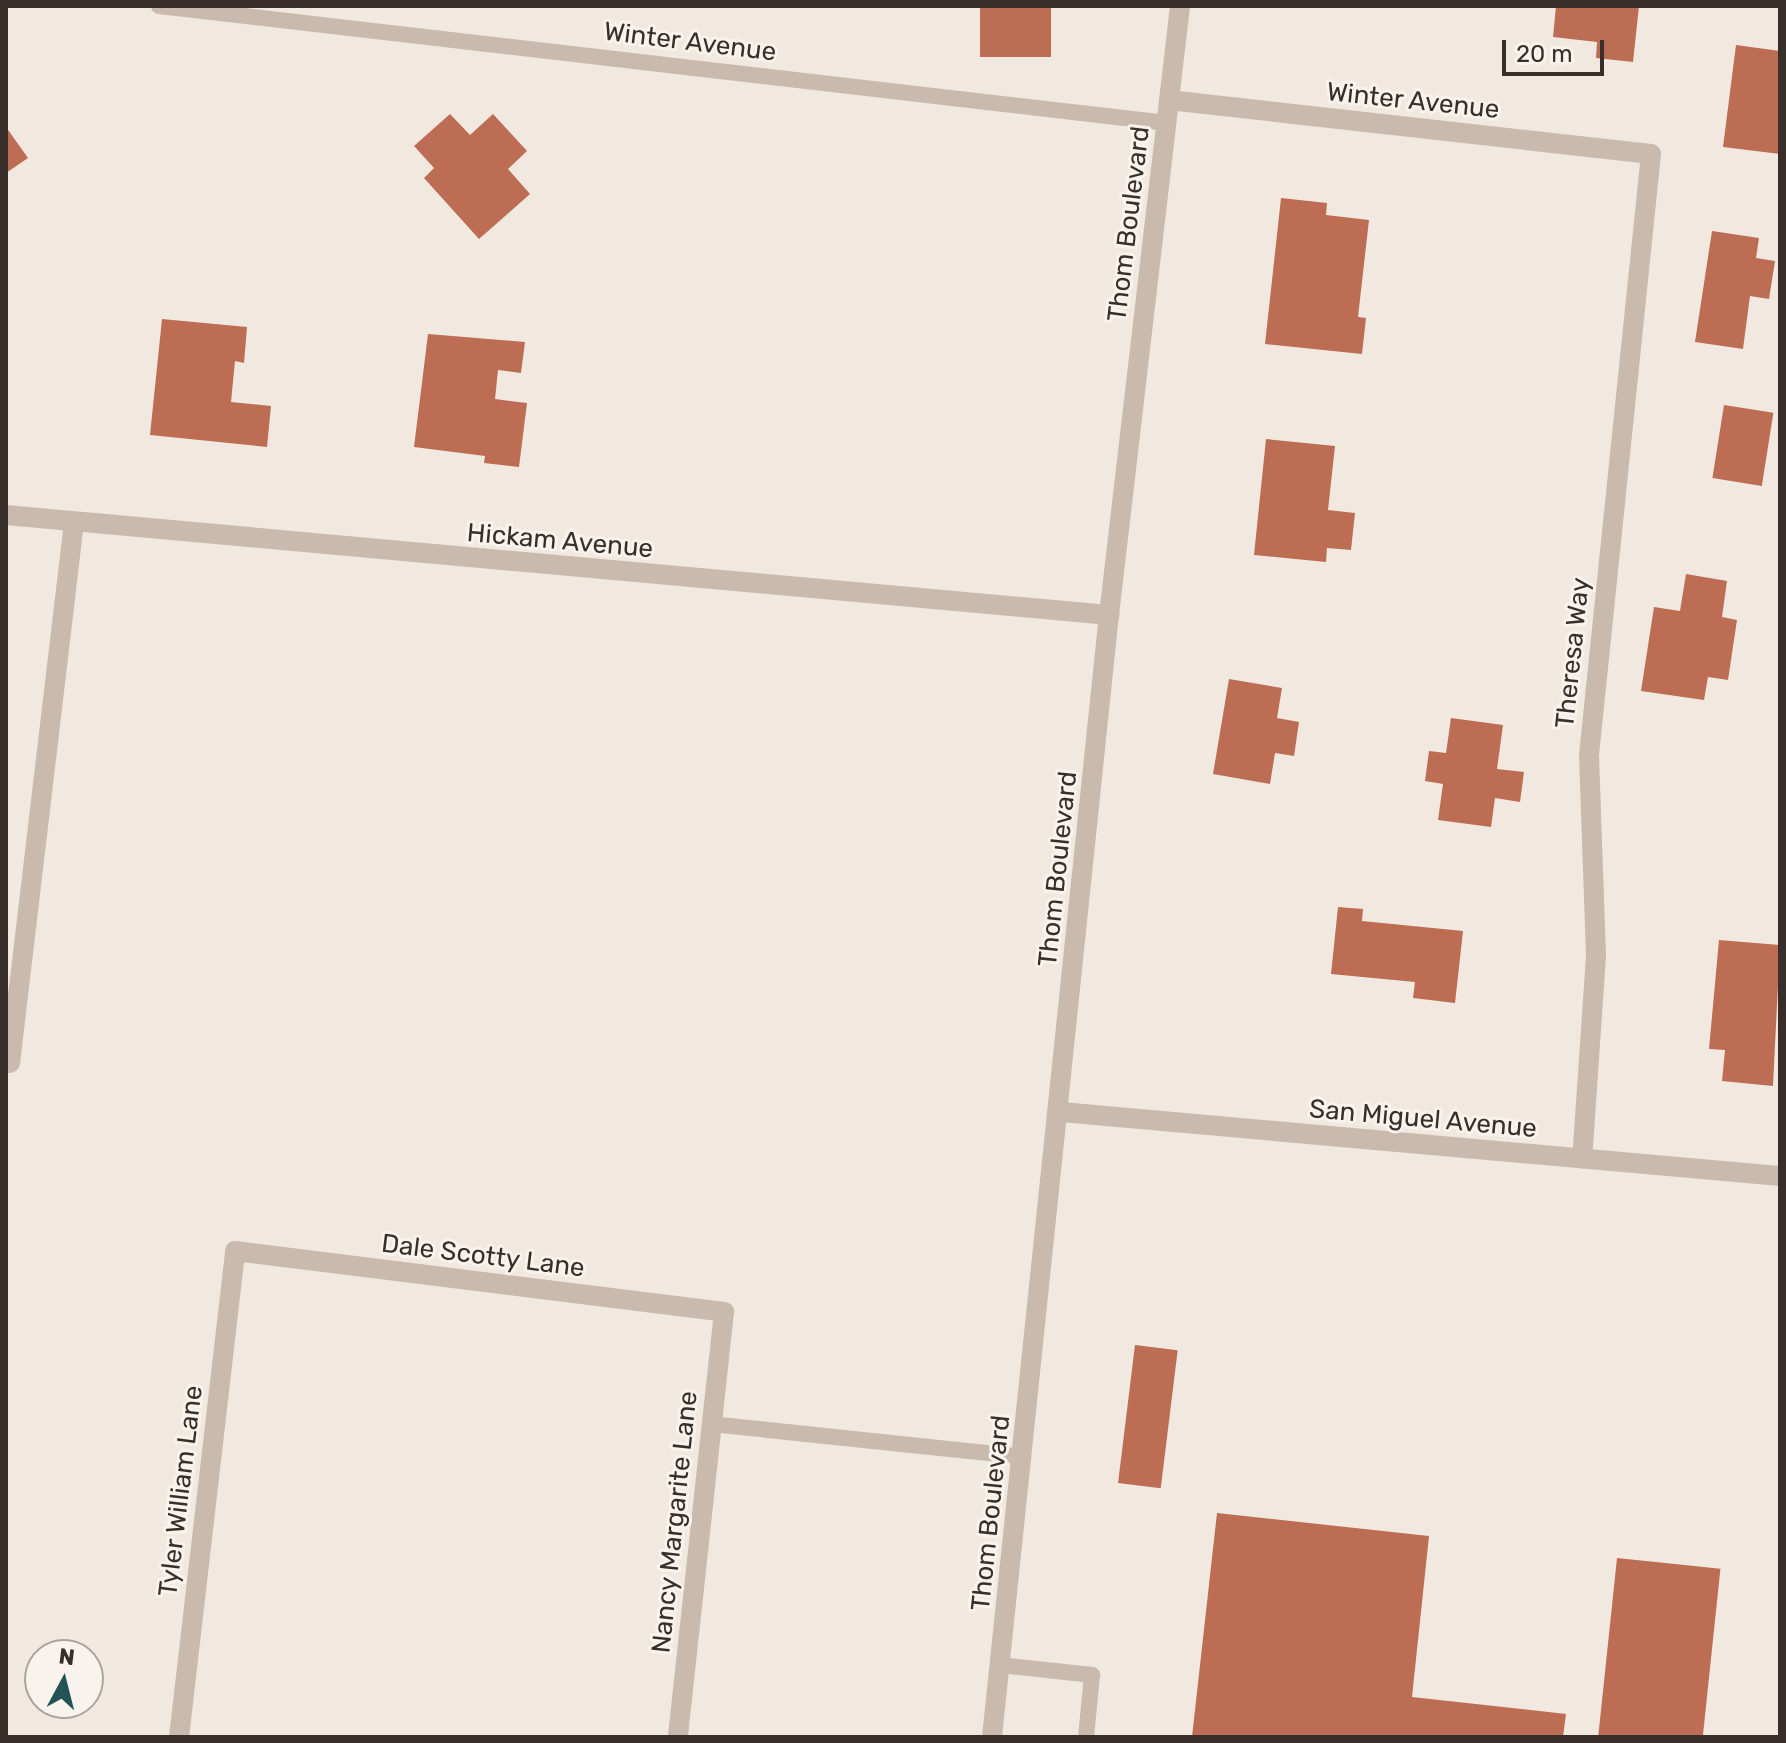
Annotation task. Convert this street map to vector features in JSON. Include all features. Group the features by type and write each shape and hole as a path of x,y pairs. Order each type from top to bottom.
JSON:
{"street":[{"name":"Thom Boulevard","path":"992,1737 1061,1112 1109,615 1180,6"},
{"name":"Winter Avenue","path":"1169,100 1651,154"},
{"name":"Theresa Way","path":"1582,1159 1596,956 1589,755 1651,154"},
{"name":"Hickam Avenue","path":"6,515 1109,615"},
{"path":"10,1063 74,522"},
{"name":"San Miguel Avenue","path":"1061,1112 1780,1176"},
{"name":"Dale Scotty Lane","path":"235,1251 724,1312"},
{"name":"Tyler William Lane","path":"179,1737 235,1251"},
{"name":"Nancy Margarite Lane","path":"678,1737 724,1312"}],"lane":[{"name":"Winter Avenue","path":"159,6 1167,123"},
{"path":"711,1424 1023,1457"},
{"path":"1000,1665 1092,1675 1086,1737"}],"building":[{"path":"980,6 1051,6 1051,57 980,57"},
{"path":"1556,6 1639,6 1633,62 1596,58 1597,42 1553,37"},
{"path":"1736,45 1780,51 1780,154 1723,147"},
{"path":"450,114 470,135 493,114 527,151 508,169 530,194 479,239 424,178 434,168 414,146"},
{"path":"6,127 28,158 6,173"},
{"path":"1281,198 1327,203 1326,215 1369,220 1358,317 1366,318 1362,354 1265,344"},
{"path":"1712,231 1759,238 1756,258 1775,261 1769,299 1750,296 1743,349 1695,342"},
{"path":"162,319 247,327 244,363 235,361 231,402 271,406 267,447 150,435"},
{"path":"428,334 525,342 521,373 498,370 495,399 527,403 519,467 484,463 485,456 414,447"},
{"path":"1724,405 1773,413 1762,486 1712,478"},
{"path":"1266,439 1335,446 1328,510 1355,513 1351,550 1327,548 1326,562 1254,555"},
{"path":"1686,574 1727,581 1722,617 1737,620 1728,680 1708,677 1704,700 1641,691 1654,607 1680,611"},
{"path":"1229,679 1282,688 1277,718 1299,722 1294,756 1275,753 1270,784 1213,774"},
{"path":"1451,718 1503,725 1497,769 1524,772 1520,802 1495,798 1491,827 1438,820 1443,784 1425,781 1429,751 1446,753"},
{"path":"1338,907 1363,909 1362,921 1463,931 1455,1003 1413,998 1415,982 1331,974"},
{"path":"1719,940 1780,945 1773,1086 1722,1081 1725,1050 1709,1049"},
{"path":"1135,1345 1178,1350 1161,1488 1118,1483"},
{"path":"1217,1513 1429,1536 1412,1697 1566,1714 1563,1737 1192,1737"},
{"path":"1617,1558 1720,1569 1703,1737 1598,1737"}]}
